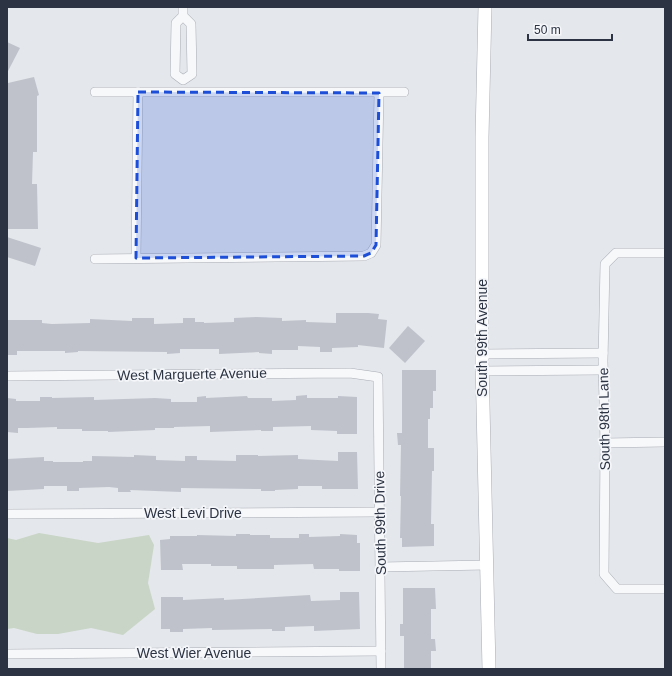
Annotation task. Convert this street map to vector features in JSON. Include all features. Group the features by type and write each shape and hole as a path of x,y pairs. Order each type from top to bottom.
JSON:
{"main road":[{"name":"South 99th Avenue","path":"484,7 482,137 482,371 489,669"}],"street":[{"path":"183,12 191,24 192,74 183,80 175,74 176,23 183,12"},
{"path":"183,80 183,92"},
{"path":"96,92 404,92"},
{"path":"136,258 138,92"},
{"path":"96,259 364,256 371,253 376,245 379,93"},
{"name":"South 98th Lane","path":"665,253 616,253 605,264 603,353 605,443 604,574 616,589 665,589"},
{"path":"482,354 603,353"},
{"path":"482,371 603,370"},
{"name":"West Marguerte Avenue","path":"7,376 350,373 378,377"},
{"name":"South 99th Drive","path":"378,377 381,669"},
{"path":"605,443 665,442"},
{"name":"West Levi Drive","path":"7,514 379,512"},
{"path":"380,567 487,565"},
{"name":"West Wier Avenue","path":"7,654 381,651"}],"highlighted area":[{"path":"138,92 379,93 376,245 371,253 364,256 136,258"}],"green space":[{"path":"39,533 98,543 149,535 154,545 148,583 155,609 123,635 91,628 58,634 37,634 14,628 7,629 7,538 16,540"}],"building":[{"path":"7,42 20,48 7,73"},
{"path":"34,77 39,95 37,96 37,152 33,152 32,184 37,184 38,229 7,229 8,83"},
{"path":"7,237 41,248 35,266 7,257"},
{"path":"336,313 379,314 378,319 387,320 384,348 358,345 358,347 332,348 332,352 320,352 320,347 298,346 298,350 272,350 272,354 259,352 219,354 219,349 180,349 180,353 167,354 167,352 78,351 65,353 65,351 17,351 17,355 7,355 7,320 42,320 42,323 52,324 90,323 90,319 132,321 132,318 154,318 154,324 183,323 183,318 195,318 195,322 204,323 234,322 234,318 256,317 282,318 282,321 306,320 306,322 336,323"},
{"path":"408,326 425,341 405,363 389,348"},
{"path":"402,370 436,370 436,391 433,391 433,408 430,408 430,419 428,419 428,448 434,448 431,524 434,524 434,546 402,547 402,538 400,538 401,445 398,445 397,433 402,433"},
{"path":"307,395 307,398 338,398 338,396 357,397 357,434 337,434 337,431 311,430 311,426 273,427 273,431 210,432 210,426 155,428 155,430 108,432 82,431 82,429 57,429 57,427 18,428 18,433 7,432 7,398 16,399 16,401 40,401 40,397 94,397 94,400 155,398 171,399 171,402 197,402 197,397 206,396 206,398 247,396 248,398 272,398 272,401 296,400 296,396"},
{"path":"338,452 357,452 358,489 322,489 322,486 298,486 298,489 275,491 261,491 261,489 181,488 181,492 130,490 131,492 118,492 118,488 109,487 79,488 79,491 67,491 67,486 44,486 44,489 7,491 7,459 44,457 44,461 83,462 92,461 92,456 134,457 134,455 156,456 156,460 185,461 185,456 197,456 197,460 236,461 236,455 298,455 298,459 338,461"},
{"path":"236,534 270,535 270,538 299,538 299,534 309,534 309,537 340,536 340,534 357,535 357,543 360,543 360,571 314,569 313,564 274,565 274,569 237,569 237,566 182,564 183,570 161,570 160,540 170,539 170,536 236,536"},
{"path":"403,588 435,588 436,609 431,609 431,639 435,639 436,651 431,651 431,669 404,669 404,636 400,636 400,624 403,624"},
{"path":"340,592 359,592 360,629 314,631 314,626 285,627 285,631 272,631 272,629 212,630 212,628 183,629 183,632 170,632 170,629 161,629 161,597 183,597 183,600 224,598 224,600 310,595 311,601 340,600"}]}
